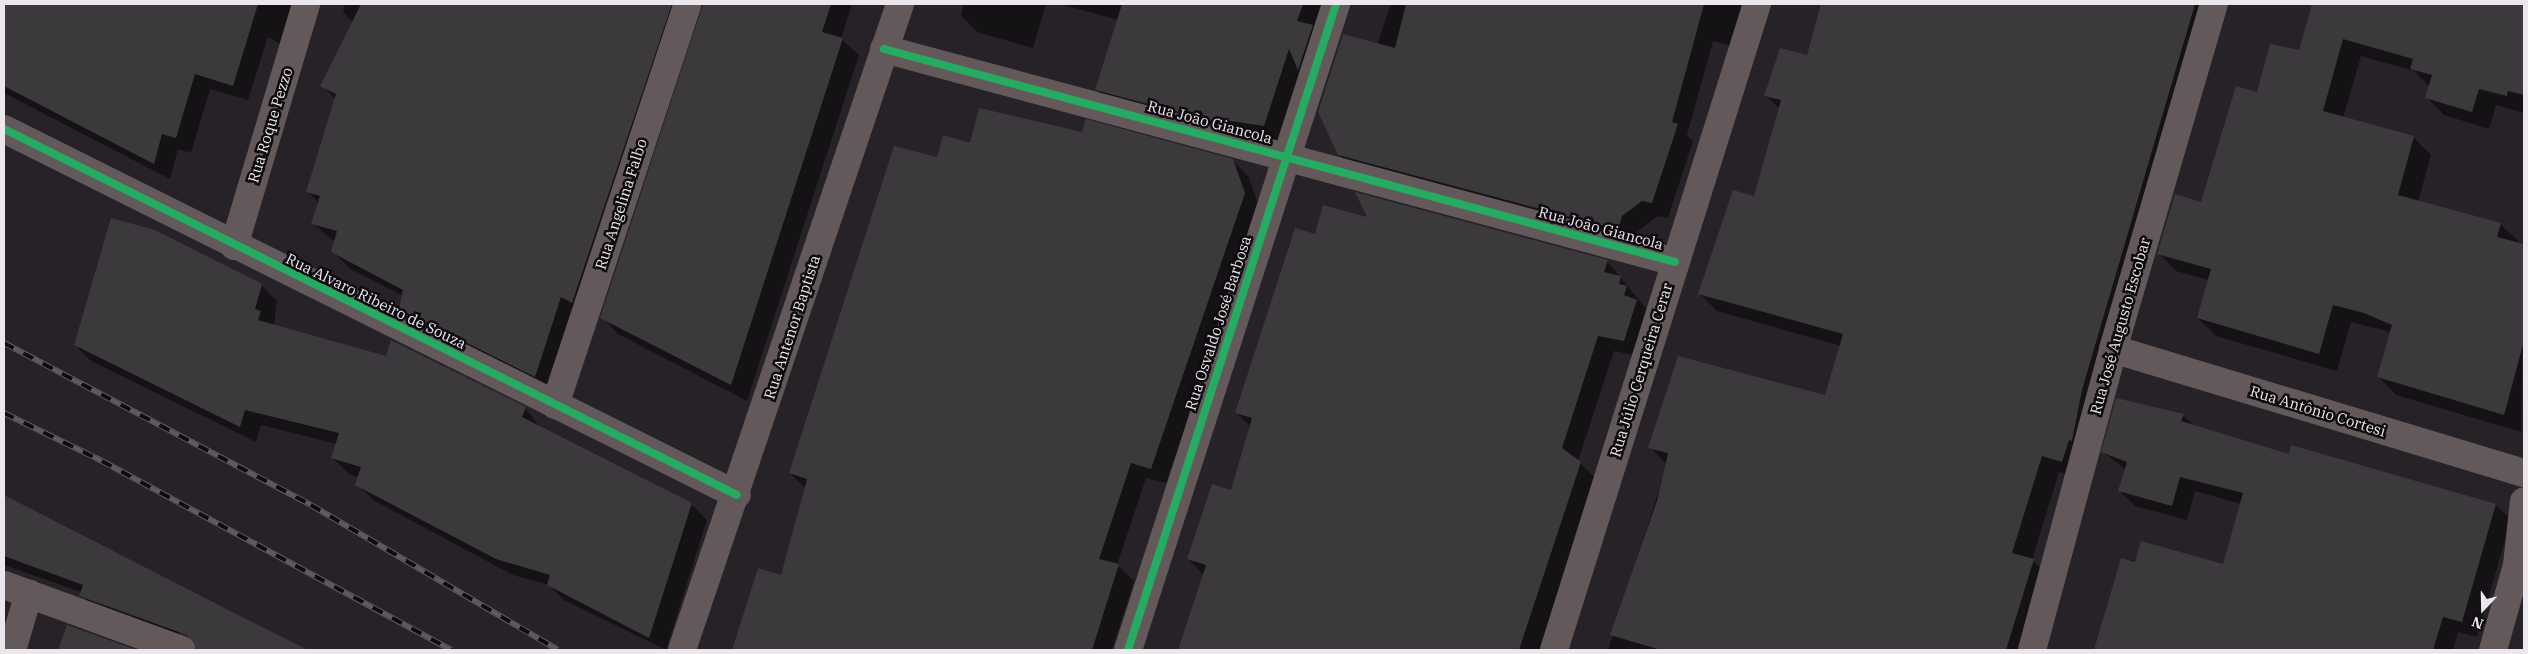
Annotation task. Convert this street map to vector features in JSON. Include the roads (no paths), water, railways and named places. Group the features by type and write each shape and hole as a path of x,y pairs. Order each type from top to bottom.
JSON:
{"street":[{"name":"Rua Roque Pezzo","path":"234,246 306,4"},
{"name":"Rua Angelina Falbo","path":"555,405 688,4"},
{"name":"Rua Antenor Baptista","path":"682,650 737,495 900,4"},
{"name":"Rua Osvaldo José Barbosa","path":"1128,650 1285,157 1336,4"},
{"name":"Rua Júlio Cerqueira Cerar","path":"1554,650 1674,262 1757,4"},
{"name":"Rua José Augusto Escobar","path":"2032,650 2113,350 2214,4"},
{"name":"Rua João Giancola","path":"884,48 1674,262"},
{"name":"Rua Alvaro Ribeiro de Souza","path":"4,129 234,246 737,495"},
{"name":"Rua Antônio Cortesi","path":"2113,350 2524,473"},
{"path":"2492,650 2517,565 2524,501"},
{"path":"4,585 182,650"},
{"path":"12,650 29,593"}],"railway":[{"path":"4,343 311,505 558,650"},
{"path":"4,413 102,461 452,650"}]}
